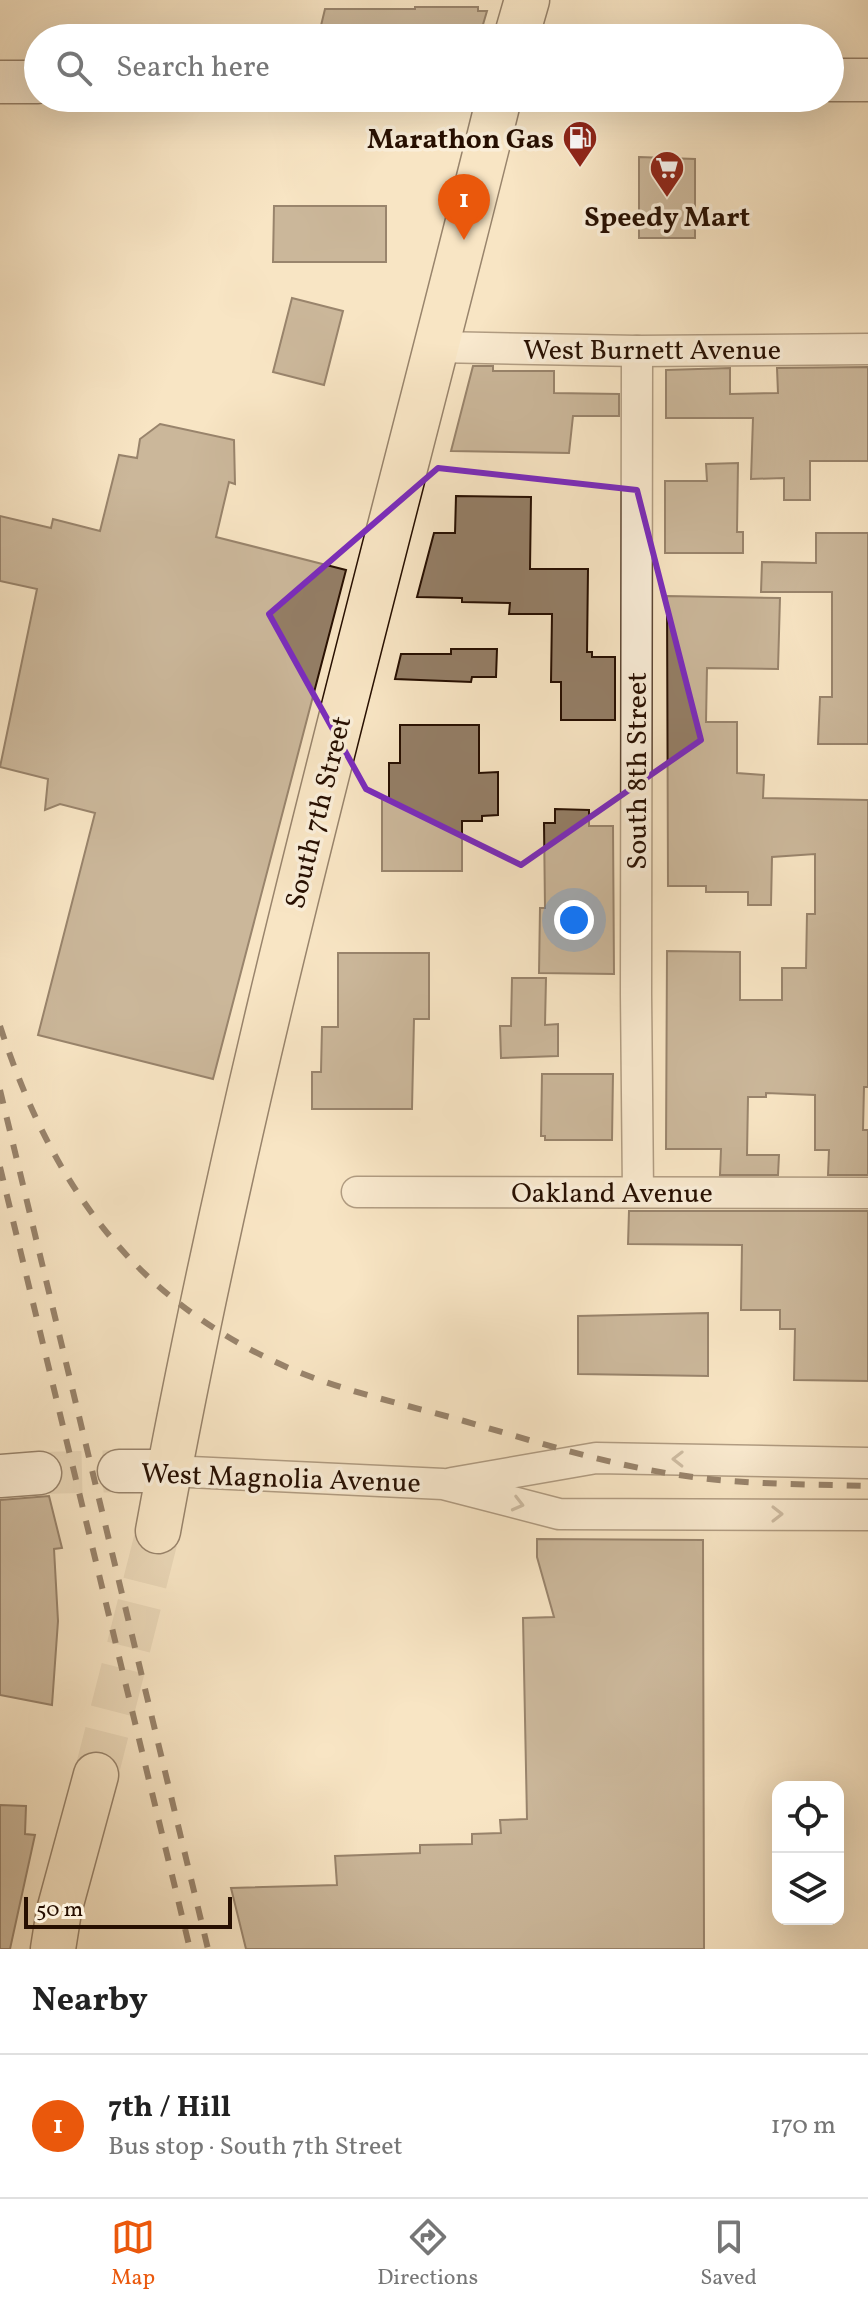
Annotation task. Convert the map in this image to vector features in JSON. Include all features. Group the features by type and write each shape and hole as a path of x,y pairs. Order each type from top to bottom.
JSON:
{"main road":[{"path":"520,24 527,0"},
{"name":"South 7th Street","path":"158,1531 226,1193 305,852 496,112"},
{"path":"53,1949 59,1911 96,1775"},
{"path":"80,1841 84,1949"}],"street":[{"path":"844,80 868,80"},
{"path":"0,82 24,82"},
{"name":"West Burnett Avenue","path":"437,347 637,351 868,349"},
{"name":"South 8th Street","path":"637,351 638,1192"},
{"name":"Oakland Avenue","path":"357,1192 868,1193"},
{"name":"West Magnolia Avenue","path":"443,1484 596,1458 868,1463"},
{"name":"West Magnolia Avenue","path":"119,1471 443,1484 559,1514 868,1515"}],"highlighted area":[{"path":"438,468 637,490 701,740 521,865 366,789 269,614"}],"building":[{"path":"478,7 478,11 487,11 483,24 321,24 325,9"},
{"name":"Speedy Mart","path":"639,157 695,159 695,238 639,238"},
{"path":"274,206 386,206 386,262 273,262"},
{"path":"292,298 343,311 324,385 273,372"},
{"path":"473,366 493,366 493,371 554,371 554,393 619,394 619,416 573,416 569,453 451,451"},
{"path":"868,367 868,461 810,461 810,500 784,500 784,478 751,479 753,418 666,418 666,370 730,368 730,394 778,393 777,368"},
{"path":"160,424 234,440 235,484 229,482 216,537 346,570 213,1079 38,1035 95,813 60,804 45,810 48,779 0,767 37,589 0,581 0,516 51,528 53,519 100,531 119,455 137,458 140,439"},
{"path":"738,463 737,532 743,532 743,553 665,553 665,481 707,481 706,464"},
{"path":"456,496 531,497 530,569 588,569 587,652 592,652 592,657 615,657 615,720 561,720 561,682 551,682 552,614 509,614 510,603 417,597 434,533 455,533"},
{"path":"816,533 868,533 868,744 818,744 820,697 832,697 832,592 761,592 762,562 816,563"},
{"path":"667,596 780,598 778,669 707,668 706,722 737,722 737,773 764,775 763,798 868,800 868,1087 864,1087 863,1130 868,1130 868,1175 828,1175 829,1150 815,1150 815,1095 766,1093 766,1097 748,1097 747,1155 779,1155 778,1175 720,1175 721,1149 666,1149 667,951 740,952 740,1000 782,1000 782,968 806,968 807,914 815,914 815,854 772,857 771,905 748,905 748,892 706,892 706,886 668,886"},
{"path":"451,649 497,649 496,677 472,677 471,682 395,679 401,654 451,654"},
{"path":"400,725 479,725 479,773 498,772 498,815 482,816 482,821 462,821 462,871 382,871 382,800 389,800 389,763 400,763"},
{"path":"555,809 589,810 589,826 613,826 614,974 539,973 540,908 545,908 544,823 555,823"},
{"path":"338,953 429,953 429,1019 414,1019 412,1109 312,1109 312,1072 321,1072 322,1027 338,1027"},
{"path":"512,978 546,978 545,1025 558,1024 558,1056 501,1058 500,1026 511,1026"},
{"path":"542,1074 613,1074 612,1140 545,1140 545,1136 541,1136"},
{"path":"629,1211 868,1211 868,1381 794,1380 795,1329 780,1329 780,1310 741,1310 742,1245 628,1244"},
{"path":"708,1313 708,1376 578,1374 578,1316"},
{"path":"49,1496 62,1548 54,1549 58,1621 52,1705 0,1695 0,1500"},
{"path":"537,1539 703,1540 704,1949 246,1949 231,1888 337,1885 335,1856 420,1853 420,1845 472,1844 472,1834 501,1833 500,1820 527,1819 523,1618 554,1617 537,1557"},
{"path":"0,1805 26,1806 25,1834 35,1835 10,1949 0,1949"}],"tunnel":[{"path":"40,1473 119,1471"},
{"path":"96,1775 158,1531"}],"railway":[{"path":"0,1026 45,1137 106,1232 144,1273 187,1309 236,1341 291,1369 333,1385 606,1461 715,1480 868,1486"},
{"path":"0,1090 208,1949"},
{"path":"0,1167 190,1949"}],"place":[{"name":"Marathon Gas","path":"580,169"},
{"name":"Speedy Mart","path":"667,199"},
{"name":"7th / Hill","path":"464,240"}]}
